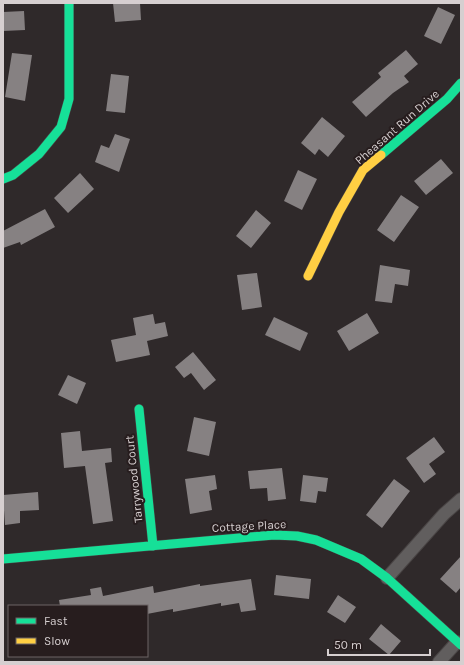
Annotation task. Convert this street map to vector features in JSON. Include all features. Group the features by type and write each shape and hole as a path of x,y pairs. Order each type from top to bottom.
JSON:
{"street":[{"path":"3,179 13,175 39,154 61,127 69,99 69,3"},
{"name":"Pheasant Run Drive","path":"308,276 339,212 363,170 448,99 461,83"},
{"name":"Tarrywood Court","path":"138,409 153,546"},
{"path":"387,578 444,514 461,500"},
{"name":"Cottage Place","path":"3,559 274,535 297,536 316,540 361,559 387,578 459,644"},
{"path":"439,662 459,644"}],"building":[{"path":"113,3 140,3 141,20 115,22"},
{"path":"438,7 455,15 441,44 424,36"},
{"path":"24,11 25,30 3,31 3,12"},
{"path":"406,50 418,64 404,76 409,82 393,93 366,117 352,102 381,77 378,73"},
{"path":"12,53 32,55 25,101 5,97"},
{"path":"111,74 129,76 125,113 106,111"},
{"path":"322,117 345,136 328,157 319,149 315,155 301,143"},
{"path":"115,134 130,139 119,172 95,162 101,145 109,148"},
{"path":"441,159 453,173 426,195 414,181"},
{"path":"298,170 317,179 302,210 284,201"},
{"path":"80,173 94,189 68,213 54,198"},
{"path":"401,195 419,207 394,242 377,230"},
{"path":"45,209 55,227 21,245 20,242 3,248 3,231"},
{"path":"256,210 271,223 251,248 236,236"},
{"path":"380,265 410,270 408,286 395,284 392,303 375,301"},
{"path":"257,273 262,307 242,310 237,275"},
{"path":"367,313 379,333 349,351 337,331"},
{"path":"153,314 155,324 165,322 168,336 147,341 150,355 116,362 111,340 136,335 133,318"},
{"path":"274,317 308,333 300,351 265,335"},
{"path":"193,352 216,380 204,390 191,373 184,378 175,367"},
{"path":"68,375 86,383 77,404 58,395"},
{"path":"194,417 216,422 209,456 187,451"},
{"path":"80,431 82,451 111,448 112,462 105,463 113,521 93,524 85,466 64,468 61,433"},
{"path":"434,437 445,452 429,464 436,474 424,483 406,458"},
{"path":"282,468 286,499 268,501 267,488 250,489 248,471"},
{"path":"215,475 217,489 209,491 212,510 190,514 185,479"},
{"path":"303,475 328,478 326,492 318,491 316,503 300,501"},
{"path":"394,479 410,491 382,528 366,515"},
{"path":"38,492 39,510 20,511 20,523 5,525 3,495"},
{"path":"461,556 461,587 456,593 440,579"},
{"path":"276,575 311,579 309,599 274,595"},
{"path":"251,579 256,610 241,612 239,603 221,606 221,603 173,612 173,609 148,614 148,605 60,605 59,600 91,595 90,589 101,587 103,596 153,586 154,593 200,584 200,586"},
{"path":"338,595 356,607 345,623 327,612"},
{"path":"381,624 401,641 389,655 369,639"}],"traffic: fast":[{"path":"3,179 13,175 39,154 61,127 69,99 69,3"},
{"path":"381,155 447,99 461,83"},
{"path":"139,409 153,546"},
{"path":"3,559 274,535 297,536 316,540 361,559 387,578 461,645"}],"traffic: slow":[{"path":"308,276 339,212 363,170 381,155"}]}
